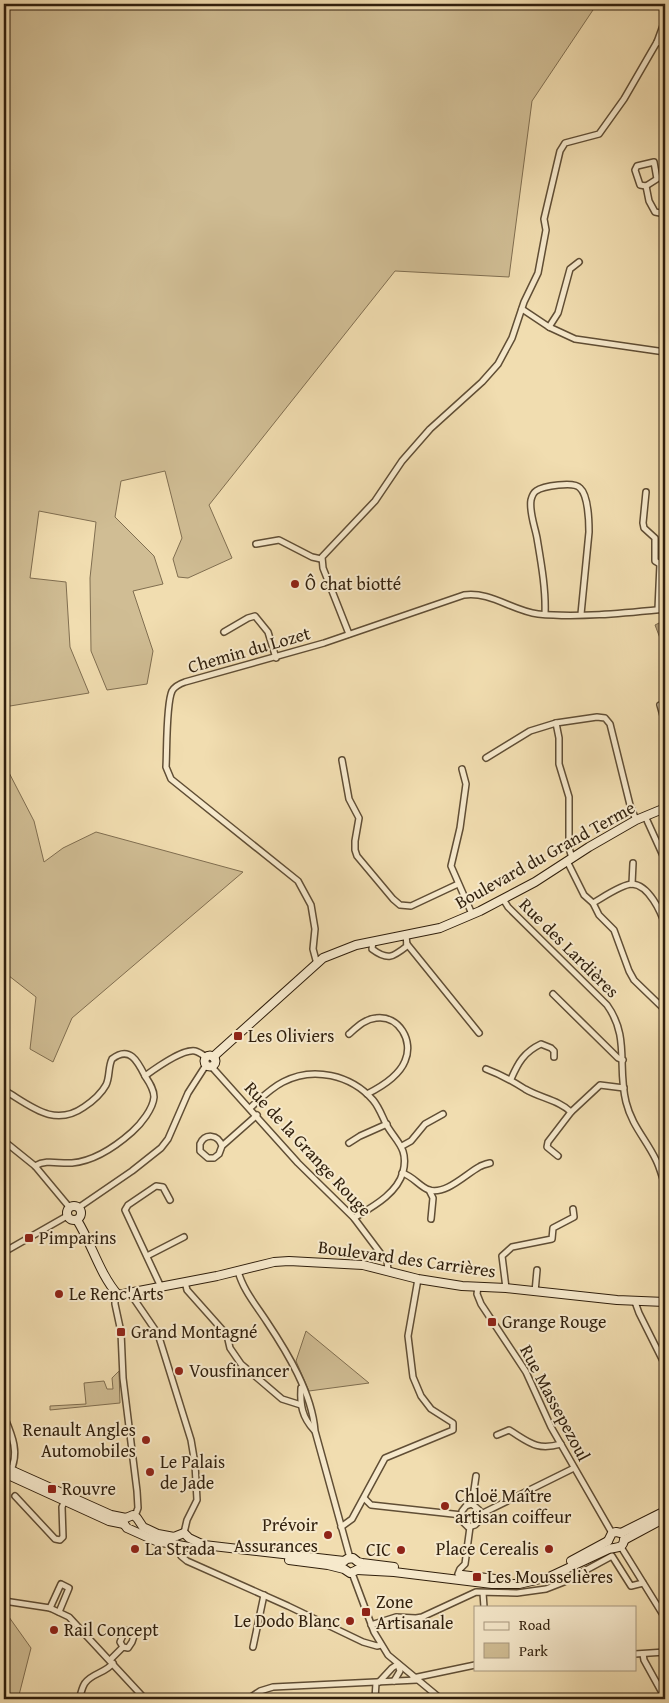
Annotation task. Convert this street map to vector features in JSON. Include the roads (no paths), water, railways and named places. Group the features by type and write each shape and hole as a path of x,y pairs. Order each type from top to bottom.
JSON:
{"street":[{"path":"350,634 323,568 321,559 324,553 375,501 416,444 441,418 482,382 498,364 512,338 522,309 538,274 546,230 544,219 560,152 565,143 599,134 624,99 657,42 665,20"},
{"path":"657,42 665,44"},
{"path":"654,162 657,179 646,186 640,185 635,170 636,166 654,162"},
{"path":"646,186 649,201 655,212 665,214"},
{"path":"549,327 558,313 570,269 579,262"},
{"path":"522,309 549,327 575,339 665,352"},
{"path":"665,390 665,402"},
{"path":"545,614 546,603 530,504 535,491 570,484 577,485 582,489 589,522 581,614"},
{"path":"646,492 643,523 644,528 655,538 655,561 660,564"},
{"path":"256,544 279,540 312,558 321,559"},
{"path":"658,609 660,564 665,560"},
{"name":"Chemin du Lozet","path":"317,964 313,949 315,929 311,905 298,881 171,778 166,767 170,696 176,686 184,682 276,658 438,603 471,594 529,612 545,614 623,613 665,609"},
{"path":"224,632 255,616 268,632 276,658"},
{"path":"660,706 665,723"},
{"path":"486,758 530,731 556,723 597,717 605,718 608,721 636,820"},
{"path":"556,723 559,738 559,764 569,797 570,859 584,896 593,903 599,915 614,930 634,980 665,1010"},
{"path":"342,760 349,799 359,818 354,841 357,856 393,899 400,905 411,906 458,884"},
{"path":"462,769 466,784 460,828 451,866 472,914"},
{"name":"Boulevard du Grand Terme","path":"78,1208 132,1171 161,1148 172,1132 188,1093 209,1061 317,964 342,953 372,944 407,940 426,934 472,914 535,882 636,820 665,808"},
{"path":"645,816 665,860"},
{"path":"632,884 633,863"},
{"path":"593,903 625,885 639,886 656,902 665,925"},
{"name":"Rue des Lardières","path":"503,899 508,907 607,1004 615,1015 623,1045 626,1103 636,1128 656,1159 665,1185"},
{"path":"372,944 374,951 390,957 395,955 407,940 479,1033"},
{"path":"553,994 618,1058 623,1060"},
{"path":"349,1034 365,1021 386,1018 400,1028 408,1042 406,1056 400,1069 392,1078 367,1094"},
{"path":"511,1079 519,1060 535,1047 541,1044 551,1048 554,1051 554,1057"},
{"path":"145,1076 162,1064 184,1053 194,1051 209,1061"},
{"path":"4,1090 51,1116 66,1117 78,1112 99,1095 107,1084 110,1062 120,1054 134,1057 152,1088 154,1097 150,1108 141,1122 133,1132 114,1147 90,1160 71,1163 48,1161 35,1166"},
{"name":"Rue de la Grange Rouge","path":"209,1061 298,1163 354,1218 387,1260 388,1271"},
{"path":"486,1069 511,1079 525,1089 566,1106 572,1112"},
{"path":"250,1108 284,1081 326,1074 350,1082 375,1102 402,1146 404,1157 402,1173 395,1187 385,1197 354,1218"},
{"path":"558,1156 547,1146 548,1142 572,1112 600,1085 624,1088"},
{"path":"402,1146 411,1141 425,1124 443,1114"},
{"path":"222,1146 216,1137 206,1137 200,1144 200,1151 208,1158 214,1158 219,1154 222,1146 256,1116"},
{"path":"349,1143 387,1124"},
{"path":"4,1141 35,1166 70,1208"},
{"path":"429,1190 439,1190 450,1186 463,1179 478,1167 490,1163"},
{"path":"402,1173 410,1176 429,1190 433,1198 431,1218"},
{"path":"161,1287 125,1210 128,1205 156,1186 163,1187 170,1200"},
{"path":"4,1252 67,1216 67,1212 74,1206 78,1208 81,1214 77,1220"},
{"path":"506,1288 502,1256 512,1247 552,1239 553,1228 574,1217 572,1209"},
{"path":"67,1216 70,1220 77,1220"},
{"path":"77,1220 86,1234 105,1279 118,1294 115,1304 121,1332 122,1378 137,1491 138,1508 136,1516 143,1527 158,1534 206,1545 346,1562 353,1558 371,1625 381,1645 388,1655 441,1699"},
{"path":"147,1256 184,1237"},
{"path":"379,1268 382,1261 381,1254"},
{"name":"Boulevard des Carrières","path":"118,1294 161,1287 288,1260 352,1263 379,1268 418,1279 478,1286 635,1302 665,1302"},
{"path":"535,1292 537,1270"},
{"path":"238,1271 242,1284 283,1346 309,1401 315,1431 341,1528 347,1572 356,1568 458,1574 500,1580 530,1578 556,1569 665,1518"},
{"path":"341,1528 352,1519 385,1458 452,1430 453,1423 431,1409 421,1396 413,1377 408,1336 418,1279"},
{"path":"185,1282 187,1290 227,1334 230,1348 241,1364 282,1400 301,1405"},
{"name":"Rue Massepezoul","path":"478,1286 478,1300 530,1378 560,1444 665,1618"},
{"path":"132,1292 132,1296 158,1334 191,1440 195,1464 197,1500 187,1520 182,1556 186,1561 264,1595 363,1642 377,1646 381,1645"},
{"path":"635,1302 639,1314 665,1365"},
{"path":"301,1385 301,1405 308,1423 315,1431"},
{"path":"4,1416 14,1440 14,1460 7,1471 66,1498 125,1521"},
{"path":"497,1435 510,1430 535,1446 550,1447 560,1444"},
{"path":"479,1516 574,1468"},
{"path":"472,1504 476,1476"},
{"path":"15,1496 55,1539 60,1540 63,1537 62,1507 66,1498"},
{"path":"364,1498 372,1505 462,1515"},
{"path":"470,1527 477,1523 479,1516 478,1508 472,1504"},
{"path":"470,1527 463,1524 462,1515 464,1508 472,1504"},
{"path":"356,1568 492,1584 519,1584 549,1577 665,1511"},
{"path":"125,1521 130,1515 136,1516"},
{"path":"125,1521 127,1528 156,1541 185,1541"},
{"path":"458,1574 465,1564 470,1527"},
{"path":"371,1625 396,1617 422,1617 476,1592 516,1593 546,1589 564,1582 612,1556 632,1586 643,1583"},
{"path":"50,1608 61,1584 69,1588 59,1612"},
{"path":"483,1593 484,1606"},
{"path":"253,1647 264,1595"},
{"path":"4,1601 50,1608 69,1617 145,1699"},
{"path":"79,1699 84,1684 89,1678 109,1669 111,1661 123,1647"},
{"path":"636,1654 665,1652"},
{"path":"642,1654 665,1698"},
{"path":"388,1655 388,1672"},
{"path":"375,1699 376,1683 398,1664"},
{"path":"394,1681 400,1671 398,1664"},
{"path":"248,1699 260,1691 273,1687 417,1680 427,1675 474,1665"},
{"path":"417,1680 427,1675"}],"place":[{"name":"Ô chat biotté","path":"295,584"},
{"name":"Les Oliviers","path":"238,1036"},
{"name":"Pimparins","path":"29,1238"},
{"name":"Le Renc'Arts","path":"59,1294"},
{"name":"Grange Rouge","path":"492,1322"},
{"name":"Grand Montagné","path":"121,1332"},
{"name":"Vousfinancer","path":"179,1371"},
{"name":"Renault Angles Automobiles","path":"146,1440"},
{"name":"Le Palais de Jade","path":"150,1472"},
{"name":"Rouvre","path":"52,1489"},
{"name":"Chloë Maître artisan coiffeur","path":"445,1506"},
{"name":"Prévoir Assurances","path":"328,1535"},
{"name":"La Strada","path":"135,1549"},
{"name":"Place Cerealis","path":"549,1549"},
{"name":"CIC","path":"401,1550"},
{"name":"Les Mousselières","path":"477,1577"},
{"name":"Zone Artisanale","path":"366,1612"},
{"name":"Le Dodo Blanc","path":"350,1621"},
{"name":"Rail Concept","path":"54,1630"}]}
